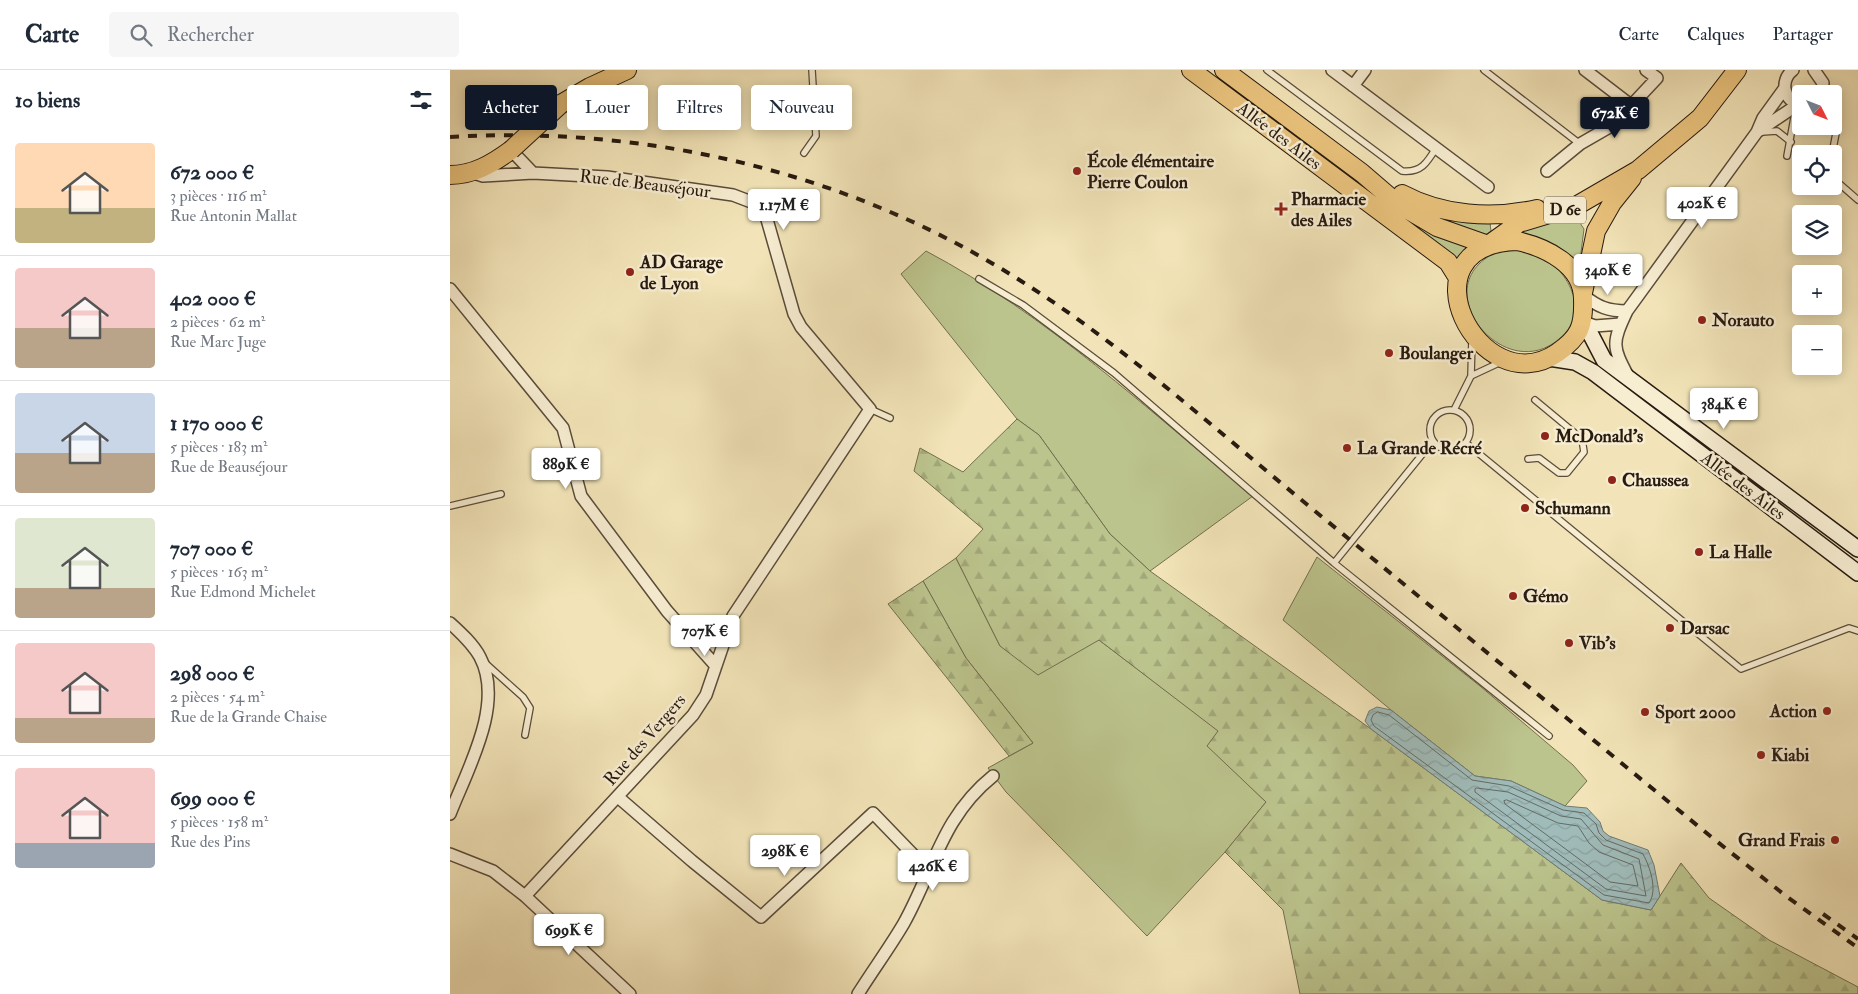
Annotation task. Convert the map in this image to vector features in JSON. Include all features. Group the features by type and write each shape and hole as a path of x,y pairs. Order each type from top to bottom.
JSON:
{"main road":[{"path":"561,104 572,91 602,70"},
{"path":"561,104 590,87 627,70"},
{"name":"Allée des Ailes","path":"1192,70 1448,262 1458,278"},
{"name":"Allée des Ailes","path":"1224,70 1362,173 1406,209 1437,227 1489,245"},
{"name":"D 6e","path":"1489,245 1519,223 1576,206 1638,170 1700,118 1737,70"},
{"name":"Rue de Beauséjour","path":"450,175 472,172 506,154 561,104"},
{"path":"1362,173 1418,203 1462,214 1511,213 1566,202 1638,170"},
{"name":"D 6e","path":"1583,294 1596,231 1612,203 1638,170"},
{"path":"1517,241 1552,253 1577,278 1583,294 1582,325 1565,347 1550,358 1519,362 1508,359 1493,353 1464,324 1459,308 1458,278 1464,264 1489,245 1517,241"},
{"name":"Allée des Ailes","path":"1582,325 1591,335 1604,360 1858,549"},
{"name":"Allée des Ailes","path":"1550,358 1575,362 1593,372 1858,573"}],"street":[{"path":"1332,70 1488,187"},
{"path":"1353,86 1365,70"},
{"path":"1585,70 1632,106"},
{"path":"1547,171 1580,144 1613,125 1632,106 1656,78 1646,70"},
{"path":"1814,70 1821,77 1821,85"},
{"path":"1628,376 1617,354 1614,343 1627,311 1757,132 1763,118 1784,89 1789,71"},
{"path":"1784,89 1788,99 1792,101"},
{"path":"1757,132 1792,110"},
{"path":"506,154 533,173"},
{"name":"Rue de Beauséjour","path":"472,172 484,176 533,173 607,177 733,195 754,203 766,216 794,314 802,327 870,409"},
{"path":"450,289 563,428 581,496 667,611 716,666"},
{"path":"1583,294 1603,309 1627,311"},
{"path":"1582,325 1621,324"},
{"name":"Rue des Vergers","path":"525,896 693,715 706,695 733,616 870,409"},
{"path":"450,623 470,643 481,659 489,690 488,711 455,786 450,814"},
{"path":"858,994 904,922 947,830 966,801 993,776"},
{"path":"618,797 692,862 761,917 873,813 928,870"},
{"path":"450,854 493,871 525,896 630,994"}],"lane":[{"path":"804,153 816,136 812,70"},
{"path":"1267,70 1402,171 1413,172 1425,166 1436,148"},
{"path":"1484,70 1580,144"},
{"path":"1787,156 1791,142 1792,122"},
{"path":"1757,132 1777,131 1791,142"},
{"path":"1842,186 1858,200"},
{"path":"979,279 1023,305 1114,372 1334,563 1549,736"},
{"path":"1454,410 1470,376 1472,334"},
{"path":"1470,376 1508,359"},
{"path":"1528,459 1539,458 1559,474 1567,473 1584,452 1582,439 1535,400"},
{"path":"870,409 890,418"},
{"path":"1444,410 1454,410 1464,414 1470,423 1470,434 1466,443 1452,450 1442,448 1433,442 1430,432 1435,416 1444,410"},
{"path":"1334,563 1433,442"},
{"path":"1466,443 1742,669 1849,628 1858,630"},
{"path":"450,506 501,494"},
{"path":"481,659 523,697 530,708 525,735"}],"green space":[{"path":"1352,175 1470,246 1457,260 1349,180"},
{"path":"1435,216 1490,223 1491,231 1486,235 1453,228"},
{"path":"1568,217 1578,220 1584,229 1579,268 1560,249 1553,245 1537,238 1519,235 1520,232"},
{"path":"1502,250 1532,252 1548,260 1558,269 1572,292 1575,304 1574,316 1569,328 1559,339 1537,351 1514,350 1494,341 1478,325 1469,305 1468,284 1478,265"},
{"path":"926,251 970,276 1055,334 1096,365 1253,496 1150,571 1110,534 1039,435 1017,419 901,274"},
{"path":"1017,419 1039,435 1110,534 1150,571 1371,729 1602,900 1651,910 1681,863 1709,898 1769,940 1858,987 1858,994 1300,994 1283,910 1225,852 1266,802 1207,746 1218,731 1099,640 1038,675 1000,646 956,558 983,529 914,471 920,448 963,472"},
{"path":"1317,557 1480,686 1573,765 1587,781 1565,806 1511,781 1475,776 1391,710 1283,620"},
{"path":"956,558 1000,646 1099,640 1219,731 1208,746 1266,802 1225,852 1147,936 1006,792 988,768 1033,743 966,658 923,581"},
{"path":"923,581 966,658 1033,743 1009,756 888,604"}],"water":[{"path":"1377,707 1391,710 1475,776 1511,781 1565,806 1587,808 1600,822 1603,831 1609,836 1648,850 1654,865 1660,896 1651,910 1602,900 1371,729 1365,721 1369,711"}],"railway":[{"path":"450,137 525,135 600,139 674,149 747,164 819,185 889,211 956,243 1059,306 1133,361 1715,840 1786,896 1858,948"},
{"path":"1823,914 1858,939"}],"place":[{"name":"École élémentaire Pierre Coulon","path":"1077,171"},
{"name":"Pharmacie des Ailes","path":"1281,209"},
{"name":"AD Garage de Lyon","path":"630,272"},
{"name":"Norauto","path":"1702,320"},
{"name":"Boulanger","path":"1389,353"},
{"name":"McDonald's","path":"1545,436"},
{"name":"La Grande Récré","path":"1347,448"},
{"name":"Chaussea","path":"1612,480"},
{"name":"Schumann","path":"1525,508"},
{"name":"La Halle","path":"1699,552"},
{"name":"Gémo","path":"1513,596"},
{"name":"Darsac","path":"1670,628"},
{"name":"Vib's","path":"1569,643"},
{"name":"Action","path":"1827,711"},
{"name":"Sport 2000","path":"1645,712"},
{"name":"Kiabi","path":"1761,755"},
{"name":"Grand Frais","path":"1835,840"}]}
